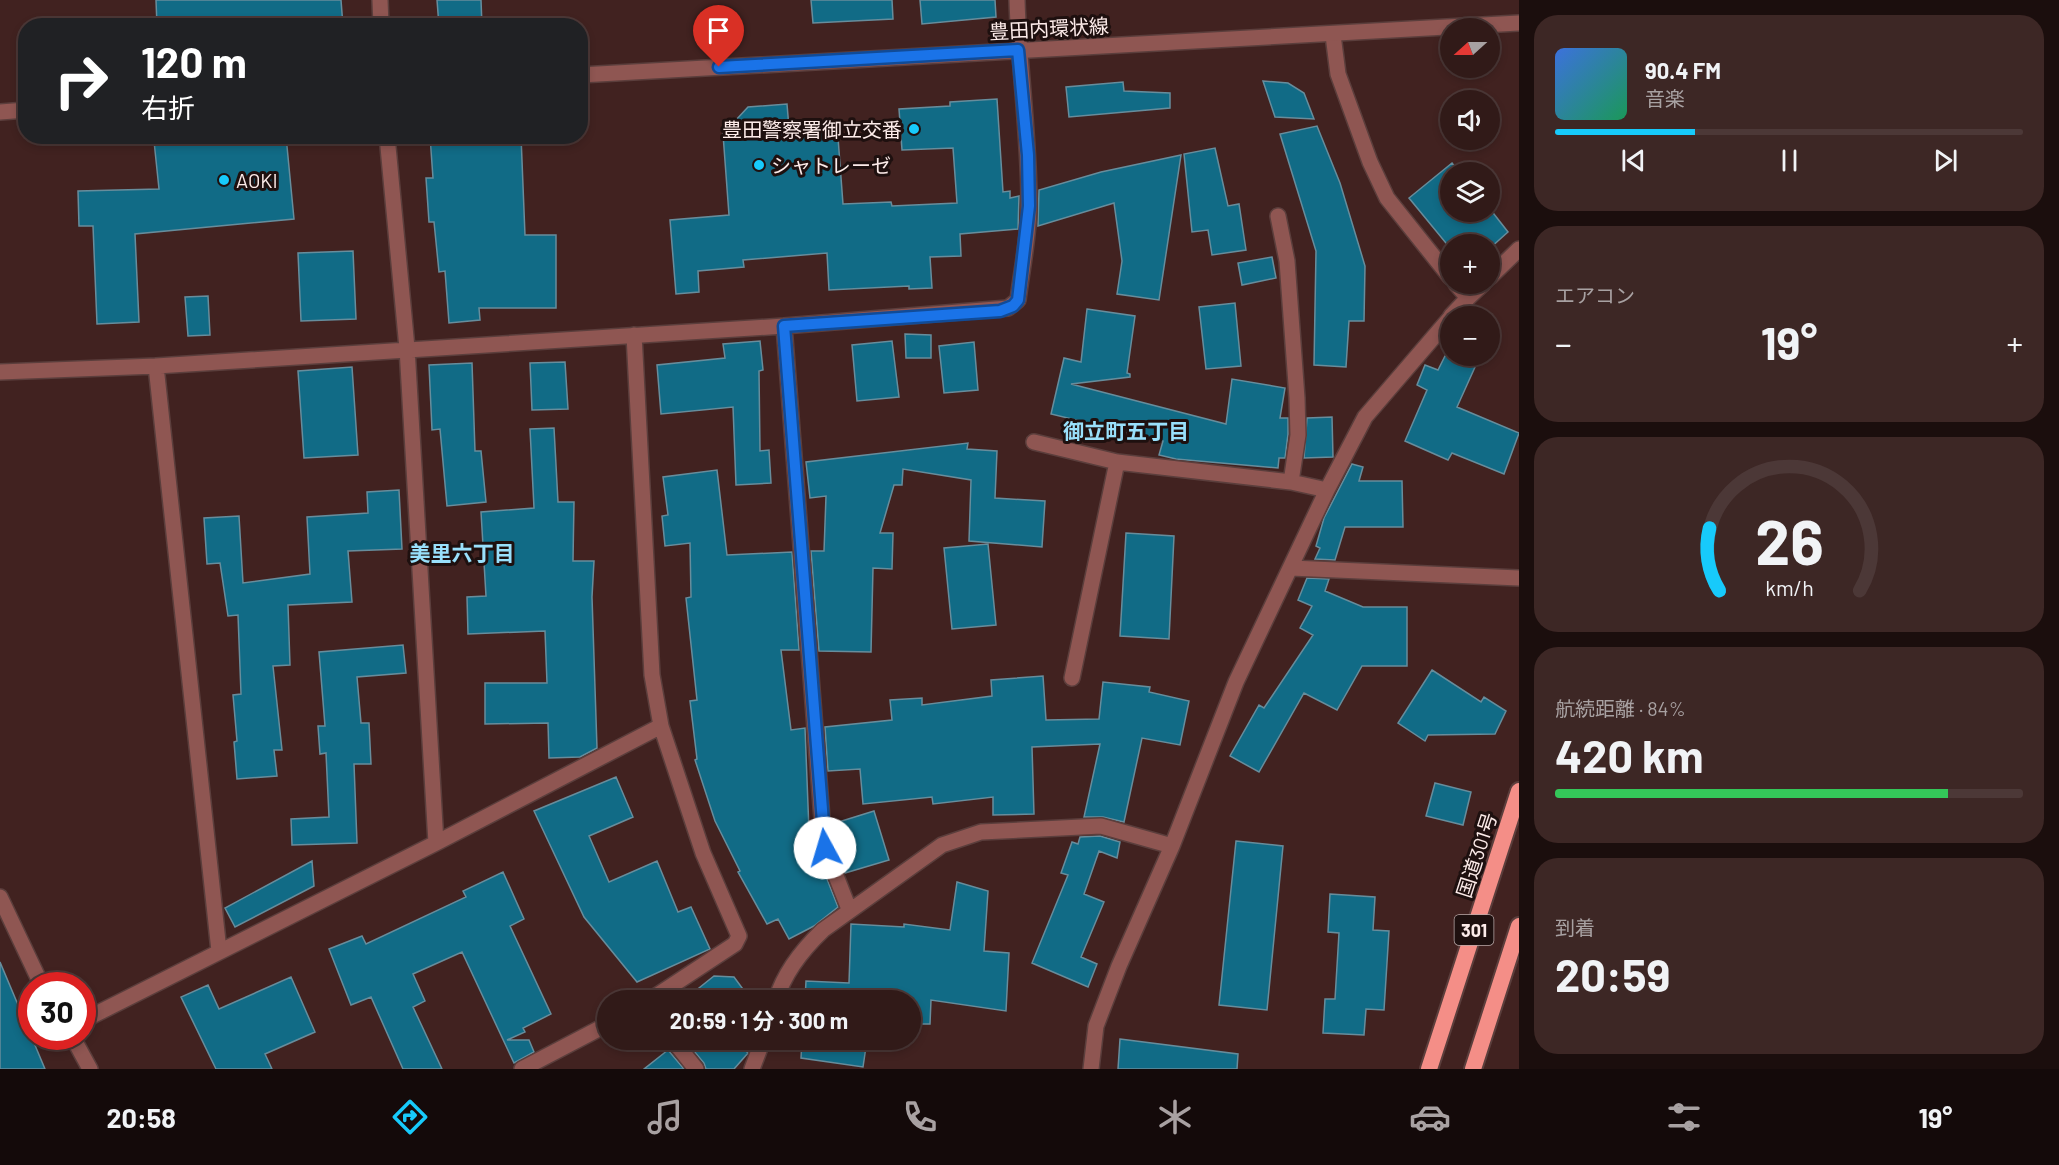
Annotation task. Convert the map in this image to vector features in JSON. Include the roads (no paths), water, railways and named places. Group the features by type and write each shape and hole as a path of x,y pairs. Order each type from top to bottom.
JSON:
{"highway":[{"name":"国道301号","path":"1429,1069 1519,791"},
{"name":"301","path":"1473,1069 1519,926"}],"street":[{"path":"380,0 381,18"},
{"path":"0,372 156,366 1000,311 1013,306 1018,300 1029,206 1028,155 1018,50 1017,0"},
{"name":"豊田内環状線","path":"588,75 1519,23"},
{"path":"1333,35 1338,74 1387,198 1440,264"},
{"path":"0,112 18,111"},
{"path":"388,144 408,348 436,843"},
{"path":"1278,216 1287,261 1297,398 1298,435 1291,482"},
{"path":"1500,267 1519,249"},
{"path":"1465,294 1468,298"},
{"path":"1461,306 1472,294"},
{"path":"784,326 823,832 825,848 849,909"},
{"path":"1091,1069 1096,1026 1119,966 1172,846 1236,682 1327,490 1365,417 1440,330"},
{"path":"634,335 652,675 661,726 703,853 740,936 735,944 665,990"},
{"path":"156,366 219,951"},
{"path":"1034,442 1117,462 1291,482 1327,490"},
{"path":"1072,678 1117,462"},
{"path":"1291,568 1519,578"},
{"path":"96,1014 436,843 661,726"},
{"path":"779,990 782,981 808,944 849,909 942,845 981,832 1101,826 1172,846"},
{"path":"0,897 35,972"},
{"path":"522,1069 597,1030"},
{"path":"80,1050 90,1069"},
{"path":"681,1050 696,1069"},
{"path":"752,1069 759,1050"}],"place":[{"name":"豊田警察署御立交番","path":"914,129"},
{"name":"シャトレーゼ","path":"759,165"},
{"name":"AOKI","path":"224,180"}],"district":[{"name":"御立町五丁目","path":"1126,430"},
{"name":"美里六丁目","path":"462,552"}]}
